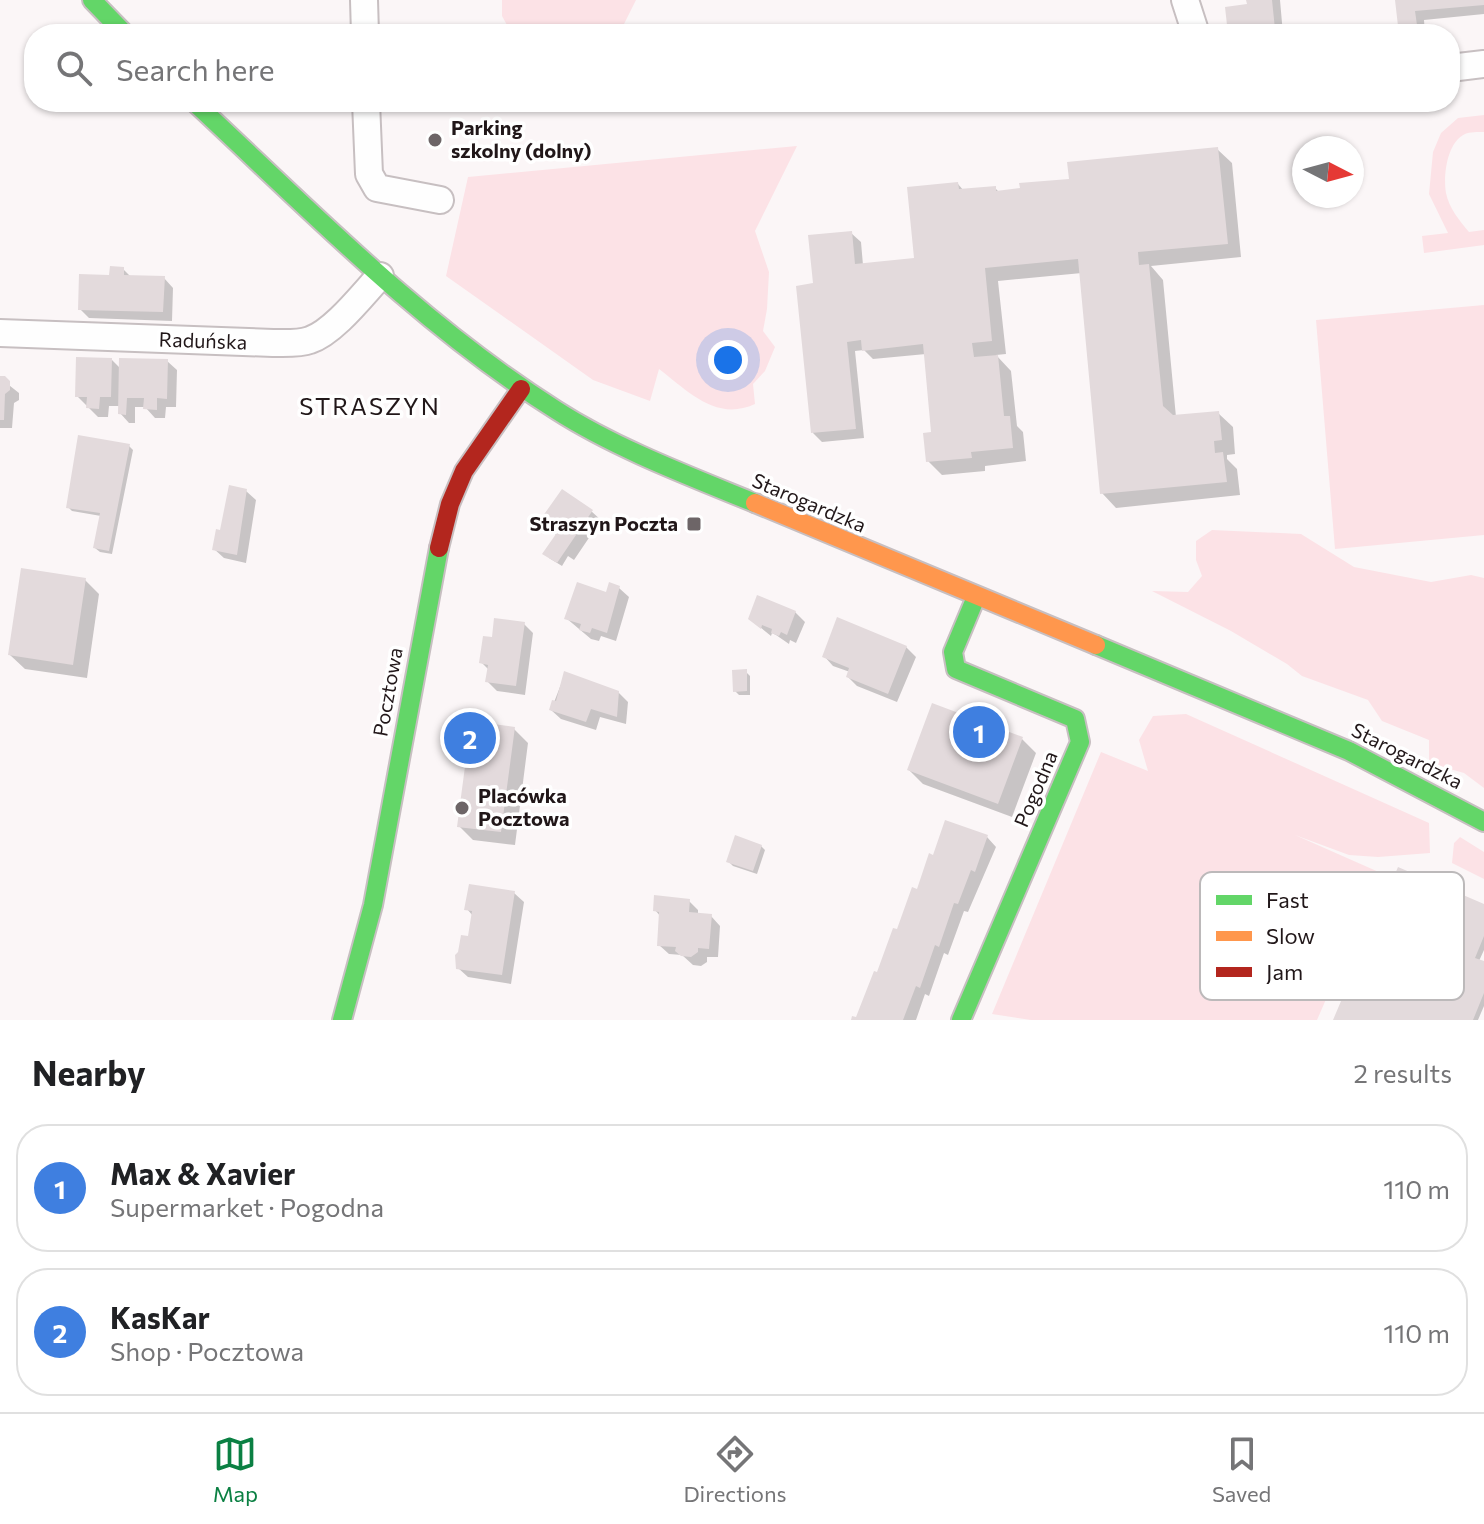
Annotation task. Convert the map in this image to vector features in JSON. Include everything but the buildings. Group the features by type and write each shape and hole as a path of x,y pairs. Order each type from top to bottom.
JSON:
{"main road":[{"path":"99,3 117,24"},
{"name":"Starogardzka","path":"205,112 380,276 476,357 558,412 677,470 1349,751 1484,822"},
{"name":"Pocztowa","path":"342,1020 373,905 432,575 450,504 464,471 521,389"},
{"name":"Pogodna","path":"961,1020 1080,742 1075,719 956,669 953,652 976,597"}],"street":[{"path":"364,0 365,24"},
{"path":"1185,0 1193,24"},
{"path":"1460,67 1484,64"},
{"path":"366,112 369,174 377,188 440,200"},
{"name":"Raduńska","path":"0,333 273,343 309,341 328,328 380,276"}],"shaded area":[{"path":"502,0 636,0 624,24 506,24 502,16"},
{"path":"1484,115 1484,132 1465,134 1454,144 1445,178 1452,209 1469,232 1484,230 1484,245 1424,253 1422,236 1448,233 1429,194 1433,152 1441,133 1458,118"},
{"path":"797,146 755,231 769,272 763,331 775,347 765,371 753,384 755,404 741,409 715,407 703,402 659,369 650,401 593,380 446,276 468,177"},
{"path":"1484,305 1484,535 1335,549 1316,320"},
{"path":"1212,530 1301,534 1354,567 1431,582 1471,575 1484,578 1484,788 1464,773 1429,763 1429,740 1382,721 1368,700 1302,676 1231,631 1152,591 1188,592 1202,576 1196,560 1196,541"},
{"path":"1186,714 1429,823 1430,853 1378,857 1349,855 1295,835 1379,872 1200,872 1200,1000 1326,1000 1317,1020 1031,1020 992,1014 1101,752 1148,771 1139,740 1153,716"},
{"path":"1460,837 1484,852 1484,879 1452,863 1454,843"}],"traffic: fast":[{"path":"92,0 115,24"},
{"path":"205,112 368,265 506,377 603,437 755,503"},
{"path":"342,1020 373,905 439,548"},
{"path":"961,1020 1080,742 1075,719 956,669 953,652 976,597"},
{"path":"1096,645 1349,751 1484,822"}],"traffic: slow":[{"path":"755,503 1096,645"}],"traffic: jam":[{"path":"439,548 450,504 464,471 521,389"}],"place":[{"name":"Parking szkolny (dolny)","path":"435,140"},
{"name":"Straszyn Poczta","path":"694,524"},
{"name":"Max & Xavier","path":"979,732"},
{"name":"KasKar","path":"470,738"},
{"name":"Placówka Pocztowa","path":"462,808"}],"district":[{"name":"STRASZYN","path":"370,407"}]}
